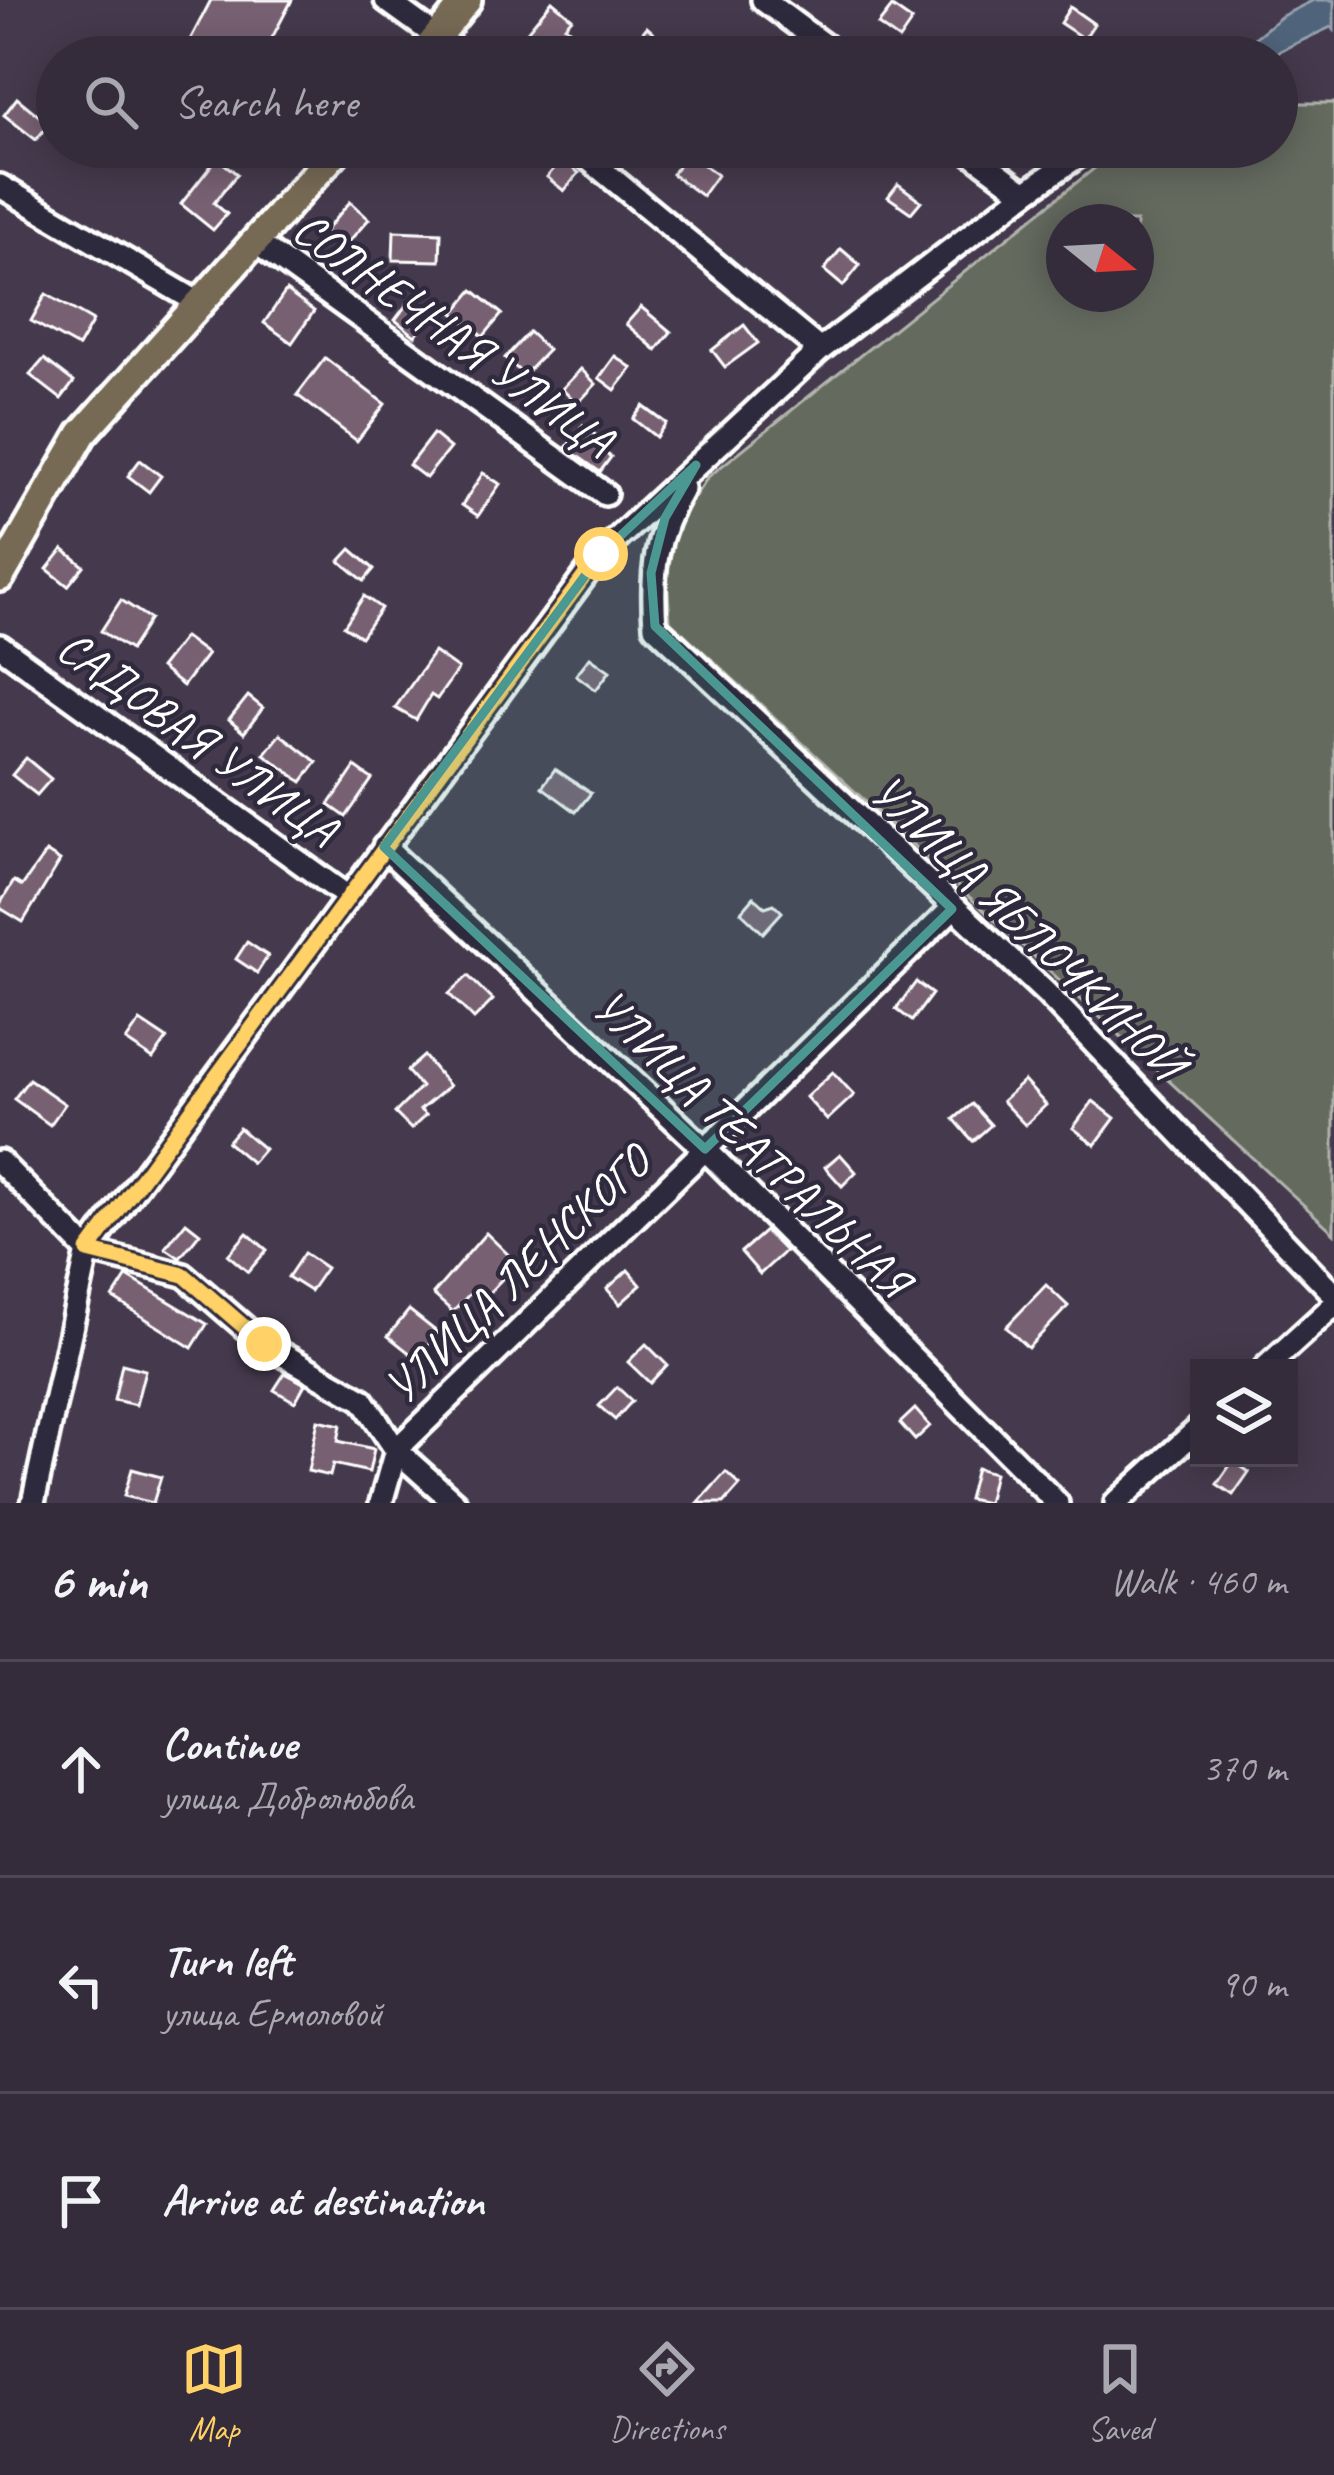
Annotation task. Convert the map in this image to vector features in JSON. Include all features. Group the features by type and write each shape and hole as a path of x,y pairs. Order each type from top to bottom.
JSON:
{"main road":[{"path":"437,36 467,0"},
{"path":"0,577 82,434 321,168"}],"street":[{"path":"386,0 420,36"},
{"path":"763,0 812,36"},
{"path":"599,168 820,350"},
{"path":"991,168 1025,193"},
{"path":"33,1503 88,1251 601,554 820,350 1061,168"},
{"path":"0,186 199,303"},
{"name":"СОЛНЕЧНАЯ УЛИЦА","path":"254,241 605,494"},
{"name":"УЛИЦА ЯБЛОЧКИНОЙ","path":"696,465 665,518 651,573 655,626 1046,994 1334,1294"},
{"name":"САДОВАЯ УЛИЦА","path":"0,646 348,897"},
{"name":"УЛИЦА ТЕАТРАЛЬНАЯ","path":"384,848 705,1149 1057,1503"},
{"name":"УЛИЦА ЛЕНСКОГО","path":"396,1450 952,909"},
{"path":"0,1162 88,1251 184,1275 264,1344 363,1400 396,1450 455,1503"},
{"path":"1275,1359 1334,1305"},
{"path":"1116,1503 1190,1436"},
{"path":"381,1503 396,1450"}],"highlighted area":[{"path":"696,465 665,518 651,573 655,626 952,909 705,1149 384,847 601,554"}],"green space":[{"path":"1298,103 1334,103 1334,1233 670,621 667,577 676,524 708,477 1046,207 1046,312 1154,312 1154,204 1050,204 1095,168 1298,168"}],"water":[{"path":"1314,0 1334,0 1334,30 1331,27 1298,42 1298,36 1257,36"}],"building":[{"path":"211,0 292,0 273,36 192,36"},
{"path":"552,1 572,18 565,26 580,36 523,36"},
{"path":"892,7 912,21 902,36 878,25"},
{"path":"1070,7 1094,24 1086,36 1080,36 1060,23"},
{"path":"17,98 36,113 36,140 4,115"},
{"path":"209,168 230,168 237,174 214,203 227,214 213,230 181,204"},
{"path":"554,168 573,168 579,173 564,191 547,177"},
{"path":"677,168 708,168 717,175 702,196 672,174"},
{"path":"898,184 921,201 911,213 888,197"},
{"path":"350,202 369,219 342,249 324,232"},
{"path":"394,231 441,233 440,261 393,260"},
{"path":"841,249 860,265 843,286 824,270"},
{"path":"473,290 502,314 483,337 454,313"},
{"path":"286,291 314,311 292,343 264,323"},
{"path":"46,294 93,321 78,347 31,321"},
{"path":"407,304 428,320 415,336 395,320"},
{"path":"641,307 671,332 656,350 626,324"},
{"path":"744,325 758,343 725,367 712,350"},
{"path":"529,332 548,350 524,375 505,358"},
{"path":"615,356 632,368 615,390 599,378"},
{"path":"325,358 385,404 357,441 297,395"},
{"path":"44,359 74,382 61,399 30,375"},
{"path":"581,369 596,384 577,404 562,389"},
{"path":"643,406 666,423 656,437 633,419"},
{"path":"583,425 598,437 593,443 611,457 600,472 566,448"},
{"path":"433,434 450,448 426,478 409,465"},
{"path":"140,460 161,476 149,492 128,476"},
{"path":"483,473 500,484 478,516 462,505"},
{"path":"63,549 84,566 68,586 47,569"},
{"path":"351,549 374,569 364,581 340,561"},
{"path":"364,596 381,608 361,637 344,626"},
{"path":"121,600 150,619 130,650 101,631"},
{"path":"184,637 207,654 183,686 160,668"},
{"path":"434,652 458,669 437,699 431,695 416,720 395,708"},
{"path":"590,657 610,671 596,690 576,675"},
{"path":"248,696 263,708 244,733 229,720"},
{"path":"280,734 317,762 302,782 264,754"},
{"path":"26,758 51,779 37,795 12,775"},
{"path":"355,767 372,779 346,817 329,805"},
{"path":"555,769 591,793 576,812 542,787"},
{"path":"46,852 60,861 23,922 0,904 14,881 22,886"},
{"path":"754,897 765,907 774,904 782,912 763,933 741,912"},
{"path":"247,942 268,956 257,973 236,959"},
{"path":"468,976 493,1000 474,1019 449,994"},
{"path":"916,982 932,994 912,1021 896,1009"},
{"path":"140,1021 167,1039 153,1059 126,1041"},
{"path":"424,1056 449,1086 420,1110 426,1115 411,1129 395,1113 421,1087 407,1071"},
{"path":"833,1072 854,1095 827,1120 806,1097"},
{"path":"29,1079 65,1104 50,1125 14,1099"},
{"path":"1024,1081 1046,1105 1025,1125 1002,1101"},
{"path":"1093,1101 1115,1118 1095,1145 1073,1128"},
{"path":"972,1104 991,1125 973,1141 954,1119"},
{"path":"239,1128 264,1149 252,1163 227,1142"},
{"path":"840,1154 856,1172 842,1186 825,1167"},
{"path":"186,1222 200,1233 180,1258 165,1248"},
{"path":"765,1231 785,1251 760,1274 741,1252"},
{"path":"247,1233 267,1250 248,1272 228,1255"},
{"path":"486,1233 517,1263 485,1297 475,1288 453,1312 433,1294"},
{"path":"304,1253 326,1268 310,1291 288,1277"},
{"path":"628,1270 641,1285 620,1304 607,1289"},
{"path":"127,1276 207,1324 192,1348 113,1298"},
{"path":"1046,1285 1068,1306 1028,1348 1006,1327"},
{"path":"409,1310 438,1333 417,1359 388,1336"},
{"path":"646,1344 667,1365 650,1383 628,1362"},
{"path":"122,1364 145,1370 136,1405 114,1400"},
{"path":"285,1373 305,1384 295,1402 274,1390"},
{"path":"617,1387 632,1401 615,1420 599,1406"},
{"path":"915,1409 930,1426 915,1440 900,1423"},
{"path":"318,1420 341,1425 338,1441 374,1449 369,1472 333,1464 330,1476 308,1471"},
{"path":"1229,1467 1249,1472 1233,1495 1217,1484"},
{"path":"976,1468 994,1473 987,1503 968,1499"},
{"path":"132,1469 161,1477 153,1503 124,1496"},
{"path":"726,1472 740,1485 724,1503 698,1503"}],"route":[{"path":"264,1344 184,1275 88,1251 601,554"}]}
